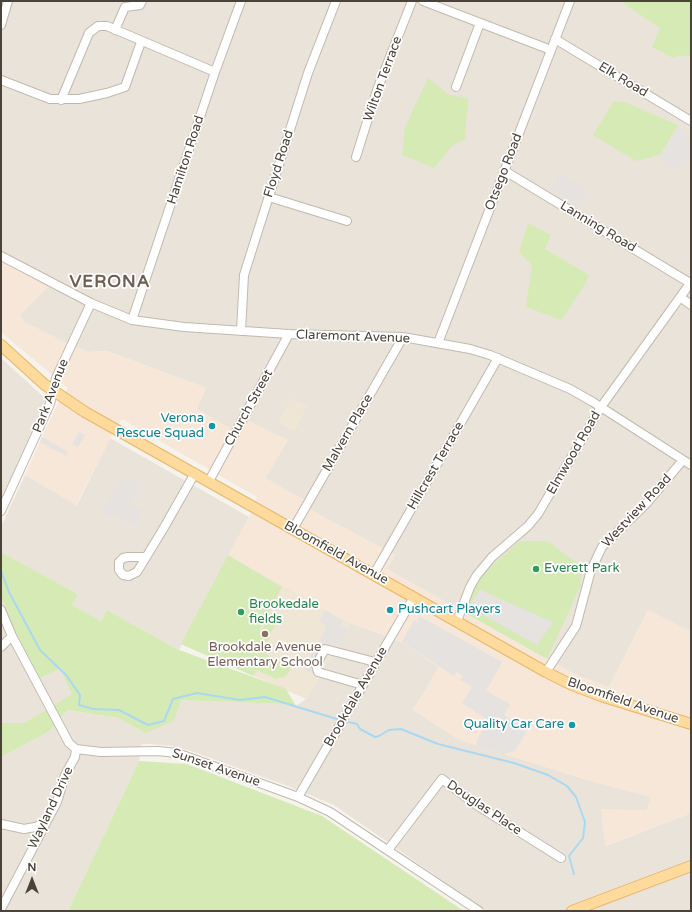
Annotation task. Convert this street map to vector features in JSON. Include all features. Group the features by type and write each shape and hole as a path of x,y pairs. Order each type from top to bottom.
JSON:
{"main road":[{"name":"Bloomfield Avenue","path":"1,345 26,369 53,391 92,415 546,672 572,685 601,696 691,724"},
{"path":"572,911 691,866"}],"street":[{"path":"1,25 8,1"},
{"path":"115,30 125,7 140,5 142,1"},
{"name":"Hamilton Road","path":"132,320 215,72 241,1"},
{"name":"Floyd Road","path":"241,331 244,275 308,73 336,1"},
{"name":"Wilton Terrace","path":"356,157 377,90 412,1"},
{"path":"423,1 551,50"},
{"name":"Otsego Road","path":"438,343 570,1"},
{"path":"456,87 480,23"},
{"path":"61,100 90,30 101,25 215,72"},
{"name":"Elk Road","path":"555,39 691,122"},
{"path":"1,80 50,99 61,100 98,96 125,87 141,42"},
{"name":"Lanning Road","path":"505,171 690,282"},
{"path":"269,197 347,221"},
{"name":"Claremont Avenue","path":"1,256 91,303 132,320 184,327 288,334 403,337 470,349 498,358 570,389 601,407 691,465"},
{"name":"Elmwood Road","path":"457,621 470,588 477,575 492,557 528,526 538,514 601,407 690,282"},
{"path":"680,297 691,305"},
{"name":"Park Avenue","path":"1,511 50,404 56,378 91,303"},
{"name":"Church Street","path":"209,481 288,334"},
{"name":"Malvern Place","path":"293,529 403,337"},
{"name":"Hillcrest Terrace","path":"374,574 498,358"},
{"name":"Westview Road","path":"546,672 576,626 591,570 602,547 646,504 683,460"},
{"path":"146,557 195,473"},
{"name":"Brookdale Avenue","path":"298,797 414,597"},
{"path":"1,610 12,636 75,752"},
{"path":"1,647 12,636"},
{"path":"363,685 318,672 316,665 325,648 376,662"},
{"name":"Sunset Avenue","path":"75,752 158,751 177,753 298,797 330,812 479,911"},
{"name":"Wayland Drive","path":"1,909 57,802 65,775 75,752"},
{"name":"Douglas Place","path":"388,850 442,779 475,804 561,858"},
{"path":"1,824 24,829 46,823"}],"shaded area":[{"path":"1,1 691,1 691,632 648,610 609,687 572,673 387,569 395,555 309,509 311,504 265,478 288,440 231,429 196,409 206,388 107,351 88,352 24,322 20,315 1,253"},
{"path":"114,1 150,1 143,15"},
{"path":"679,127 687,135 690,132 691,153 683,166 673,169 664,164 662,156"},
{"path":"562,174 588,191 578,206 550,189"},
{"path":"1,253 48,287 20,315 24,322 88,352 107,351 206,388 197,409 231,429 239,416 288,440 265,478 311,504 309,509 395,555 387,569 572,673 609,687 648,610 691,632 691,813 605,846 601,809 647,810 651,797 591,781 460,740 413,710 439,667 402,642 350,623 228,555 249,517 257,497 122,419 110,438 76,505 25,475 56,407 68,388 1,332"},
{"path":"1,358 47,400 1,500"},
{"path":"291,398 307,406 295,431 278,423"},
{"path":"79,432 85,435 78,447 72,444"},
{"path":"42,437 68,452 66,456 40,442"},
{"path":"110,438 249,517 179,650 107,610 101,621 72,605 78,594 1,552 1,527 25,475 77,505"},
{"path":"127,475 143,485 128,506 129,509 131,504 142,511 136,527 112,513 109,518 100,513"},
{"name":"Brookdale Avenue Elementary School","path":"228,555 350,623 306,699 181,644"},
{"path":"480,590 553,622 537,645 471,608 472,601"},
{"path":"1,597 15,631 40,678 60,669 73,694 24,723 1,723"},
{"path":"325,610 343,621 341,625 347,629 337,646 332,643 313,674 306,670 305,665 326,629 325,625 319,622"},
{"path":"419,616 502,662 486,691 510,704 504,715 526,732 515,751 503,754 476,745 478,738 489,721 462,703 472,688 471,686 460,680 463,676 457,672 454,676 402,642 414,620 418,622"},
{"path":"350,623 402,642 439,667 413,710 460,740 591,781 651,797 647,810 606,846 691,813 691,911 487,911 334,805 288,786 191,751 171,746 141,744 139,761 68,911 1,911 1,757 48,732 68,710 118,718 145,733 181,700 285,704 296,706 306,699"}],"green space":[{"path":"624,1 691,1 691,57 679,55 673,58 652,47 660,28 624,4"},
{"path":"428,78 449,95 468,98 465,139 452,146 434,168 402,155 405,127"},
{"path":"614,101 627,103 678,125 660,155 636,161 593,135"},
{"path":"528,223 551,235 545,249 589,275 583,288 561,320 526,307 532,265 519,252"},
{"path":"520,541 547,541 580,565 581,585 547,659 465,613 475,586 484,573"},
{"path":"1,552 78,594 72,605 101,621 107,610 179,650 286,689 296,706 285,704 181,700 174,721 145,733 118,718 68,710 48,732 1,757 1,723 24,723 72,694 60,669 40,678 15,631 1,597"},
{"path":"228,555 282,587 259,631 270,637 265,646 263,645 260,650 291,669 286,676 276,679 257,670 253,676 181,644"},
{"path":"271,613 280,618 270,634 262,630"},
{"path":"139,761 187,764 322,816 464,911 68,911"}],"waterway":[{"path":"1,571 9,592 40,650 66,675 80,695 79,705 93,709 119,710 148,725 164,721 173,699 197,693 240,700 265,697 340,720"},
{"path":"344,721 357,724 360,729 375,737 389,730 401,729 438,744 514,763 548,775 567,786 576,797 585,822 583,838 569,856 574,874"}],"place":[{"name":"Verona Rescue Squad","path":"212,426"},
{"name":"Everett Park","path":"536,569"},
{"name":"Pushcart Players","path":"390,610"},
{"name":"Brookedale fields","path":"241,612"},
{"name":"Brookdale Avenue Elementary School","path":"265,634"},
{"name":"Quality Car Care","path":"572,725"}],"district":[{"name":"VERONA","path":"110,283"}]}
